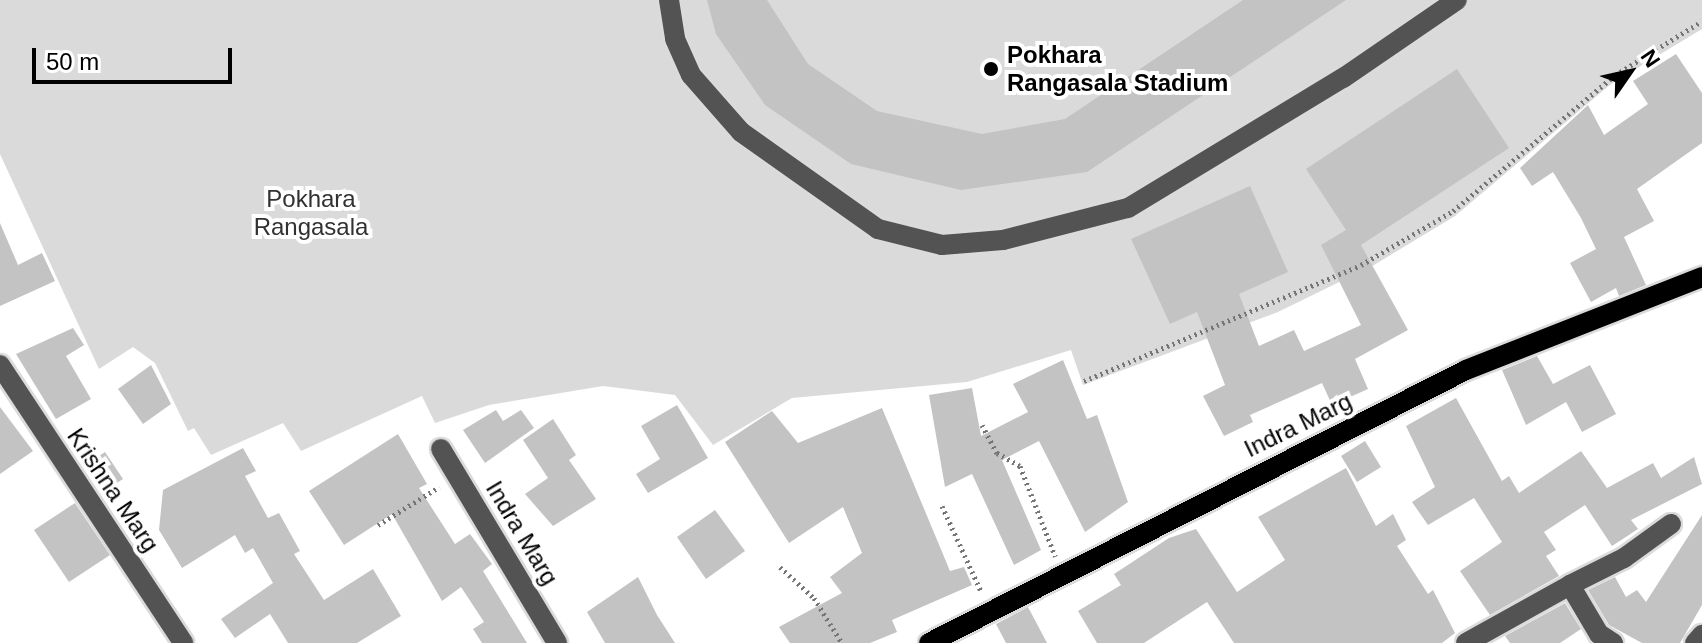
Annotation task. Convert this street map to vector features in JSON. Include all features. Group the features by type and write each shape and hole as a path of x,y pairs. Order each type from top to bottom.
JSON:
{"main road":[{"name":"Indra Marg","path":"929,643 1061,572 1466,370 1702,277"}],"street":[{"path":"669,0 675,39 691,75 741,132 878,229 942,245 1003,240 1128,208 1343,78 1457,0"},
{"name":"Krishna Marg","path":"0,365 183,643"},
{"name":"Indra Marg","path":"441,449 557,643"},
{"path":"1466,643 1624,558 1671,524"},
{"path":"1570,585 1599,634 1613,643"},
{"path":"1695,643 1702,635"}],"path":[{"path":"1084,381 1361,265 1427,227 1615,75 1702,21"},
{"path":"982,425 997,453 1020,466 1061,572"},
{"path":"378,525 457,476"},
{"path":"942,506 990,610"},
{"path":"780,567 814,598 842,643"}],"green space":[{"name":"Pokhara Rangasala","path":"0,0 1702,0 1702,29 1611,84 1455,216 1374,265 1278,312 1083,385 1071,350 967,382 792,398 713,445 675,395 603,386 489,405 435,423 422,396 301,451 283,423 211,455 194,428 188,431 155,363 133,347 99,369 0,154"}],"building":[{"path":"707,0 767,0 808,64 877,111 982,134 1065,119 1243,0 1346,0 1087,172 961,190 851,164 765,105 716,34"},
{"path":"1676,54 1702,93 1702,143 1637,189 1654,221 1624,237 1646,285 1619,296 1616,288 1591,302 1570,263 1596,249 1581,218 1553,172 1532,186 1520,168 1588,105 1604,135 1648,104 1633,81"},
{"path":"1457,69 1509,148 1361,245 1408,330 1355,359 1368,389 1332,405 1322,383 1250,415 1253,422 1224,436 1203,396 1225,385 1197,312 1170,324 1131,239 1250,186 1288,272 1239,294 1259,346 1294,330 1304,351 1361,325 1321,245 1346,230 1306,169"},
{"path":"0,223 18,265 42,253 55,281 0,306"},
{"path":"73,328 84,345 66,356 91,399 56,419 16,354"},
{"path":"1537,356 1553,384 1590,365 1616,414 1582,432 1566,402 1526,425 1502,370"},
{"path":"1063,360 1087,419 1097,415 1128,502 1085,532 1039,441 1002,460 1041,550 1014,565 972,474 945,487 929,395 972,388 981,436 1028,412 1013,384"},
{"path":"151,365 171,404 143,424 118,389"},
{"path":"1456,398 1502,481 1509,476 1519,493 1581,451 1607,488 1653,463 1661,478 1694,457 1702,484 1631,520 1638,529 1612,546 1585,505 1544,532 1556,550 1546,556 1559,576 1490,615 1460,571 1502,542 1474,498 1428,525 1412,502 1435,487 1406,426"},
{"path":"677,405 708,458 648,493 636,474 660,459 641,426"},
{"path":"0,407 33,451 0,474"},
{"path":"882,408 950,571 964,567 972,585 892,620 897,632 870,643 790,643 779,627 842,593 830,577 862,553 843,507 789,543 725,442 772,411 798,443"},
{"path":"496,410 503,421 521,410 534,428 485,463 463,430"},
{"path":"553,419 576,455 569,460 596,499 553,526 525,494 548,478 523,440"},
{"path":"398,434 427,484 419,488 455,544 470,534 492,564 483,571 527,643 482,643 473,629 484,622 461,587 442,601 392,514 344,545 309,491"},
{"path":"1365,441 1381,467 1357,482 1341,456"},
{"path":"243,448 256,471 245,476 268,518 279,513 300,551 294,554 324,600 373,569 401,616 357,643 288,643 270,614 235,638 221,619 273,583 253,548 245,553 235,535 182,568 159,530 163,490"},
{"path":"105,452 123,479 104,491 87,464"},
{"path":"1346,468 1376,526 1393,514 1406,540 1397,546 1428,594 1433,590 1455,633 1442,643 1234,643 1207,602 1144,643 1097,643 1078,611 1121,585 1114,574 1169,538 1196,529 1237,592 1285,560 1258,517"},
{"path":"75,503 110,555 69,582 34,530"},
{"path":"715,510 745,551 706,579 677,537"},
{"path":"1702,515 1702,605 1680,643 1642,643 1609,625 1588,590 1615,577 1626,597 1637,590 1646,602"},
{"path":"638,577 675,643 605,643 587,612"},
{"path":"1565,603 1581,629 1560,643 1510,643 1505,636"},
{"path":"1028,607 1047,643 1006,643 996,624"}],"place":[{"name":"Pokhara Rangasala Stadium","path":"991,69"}]}
